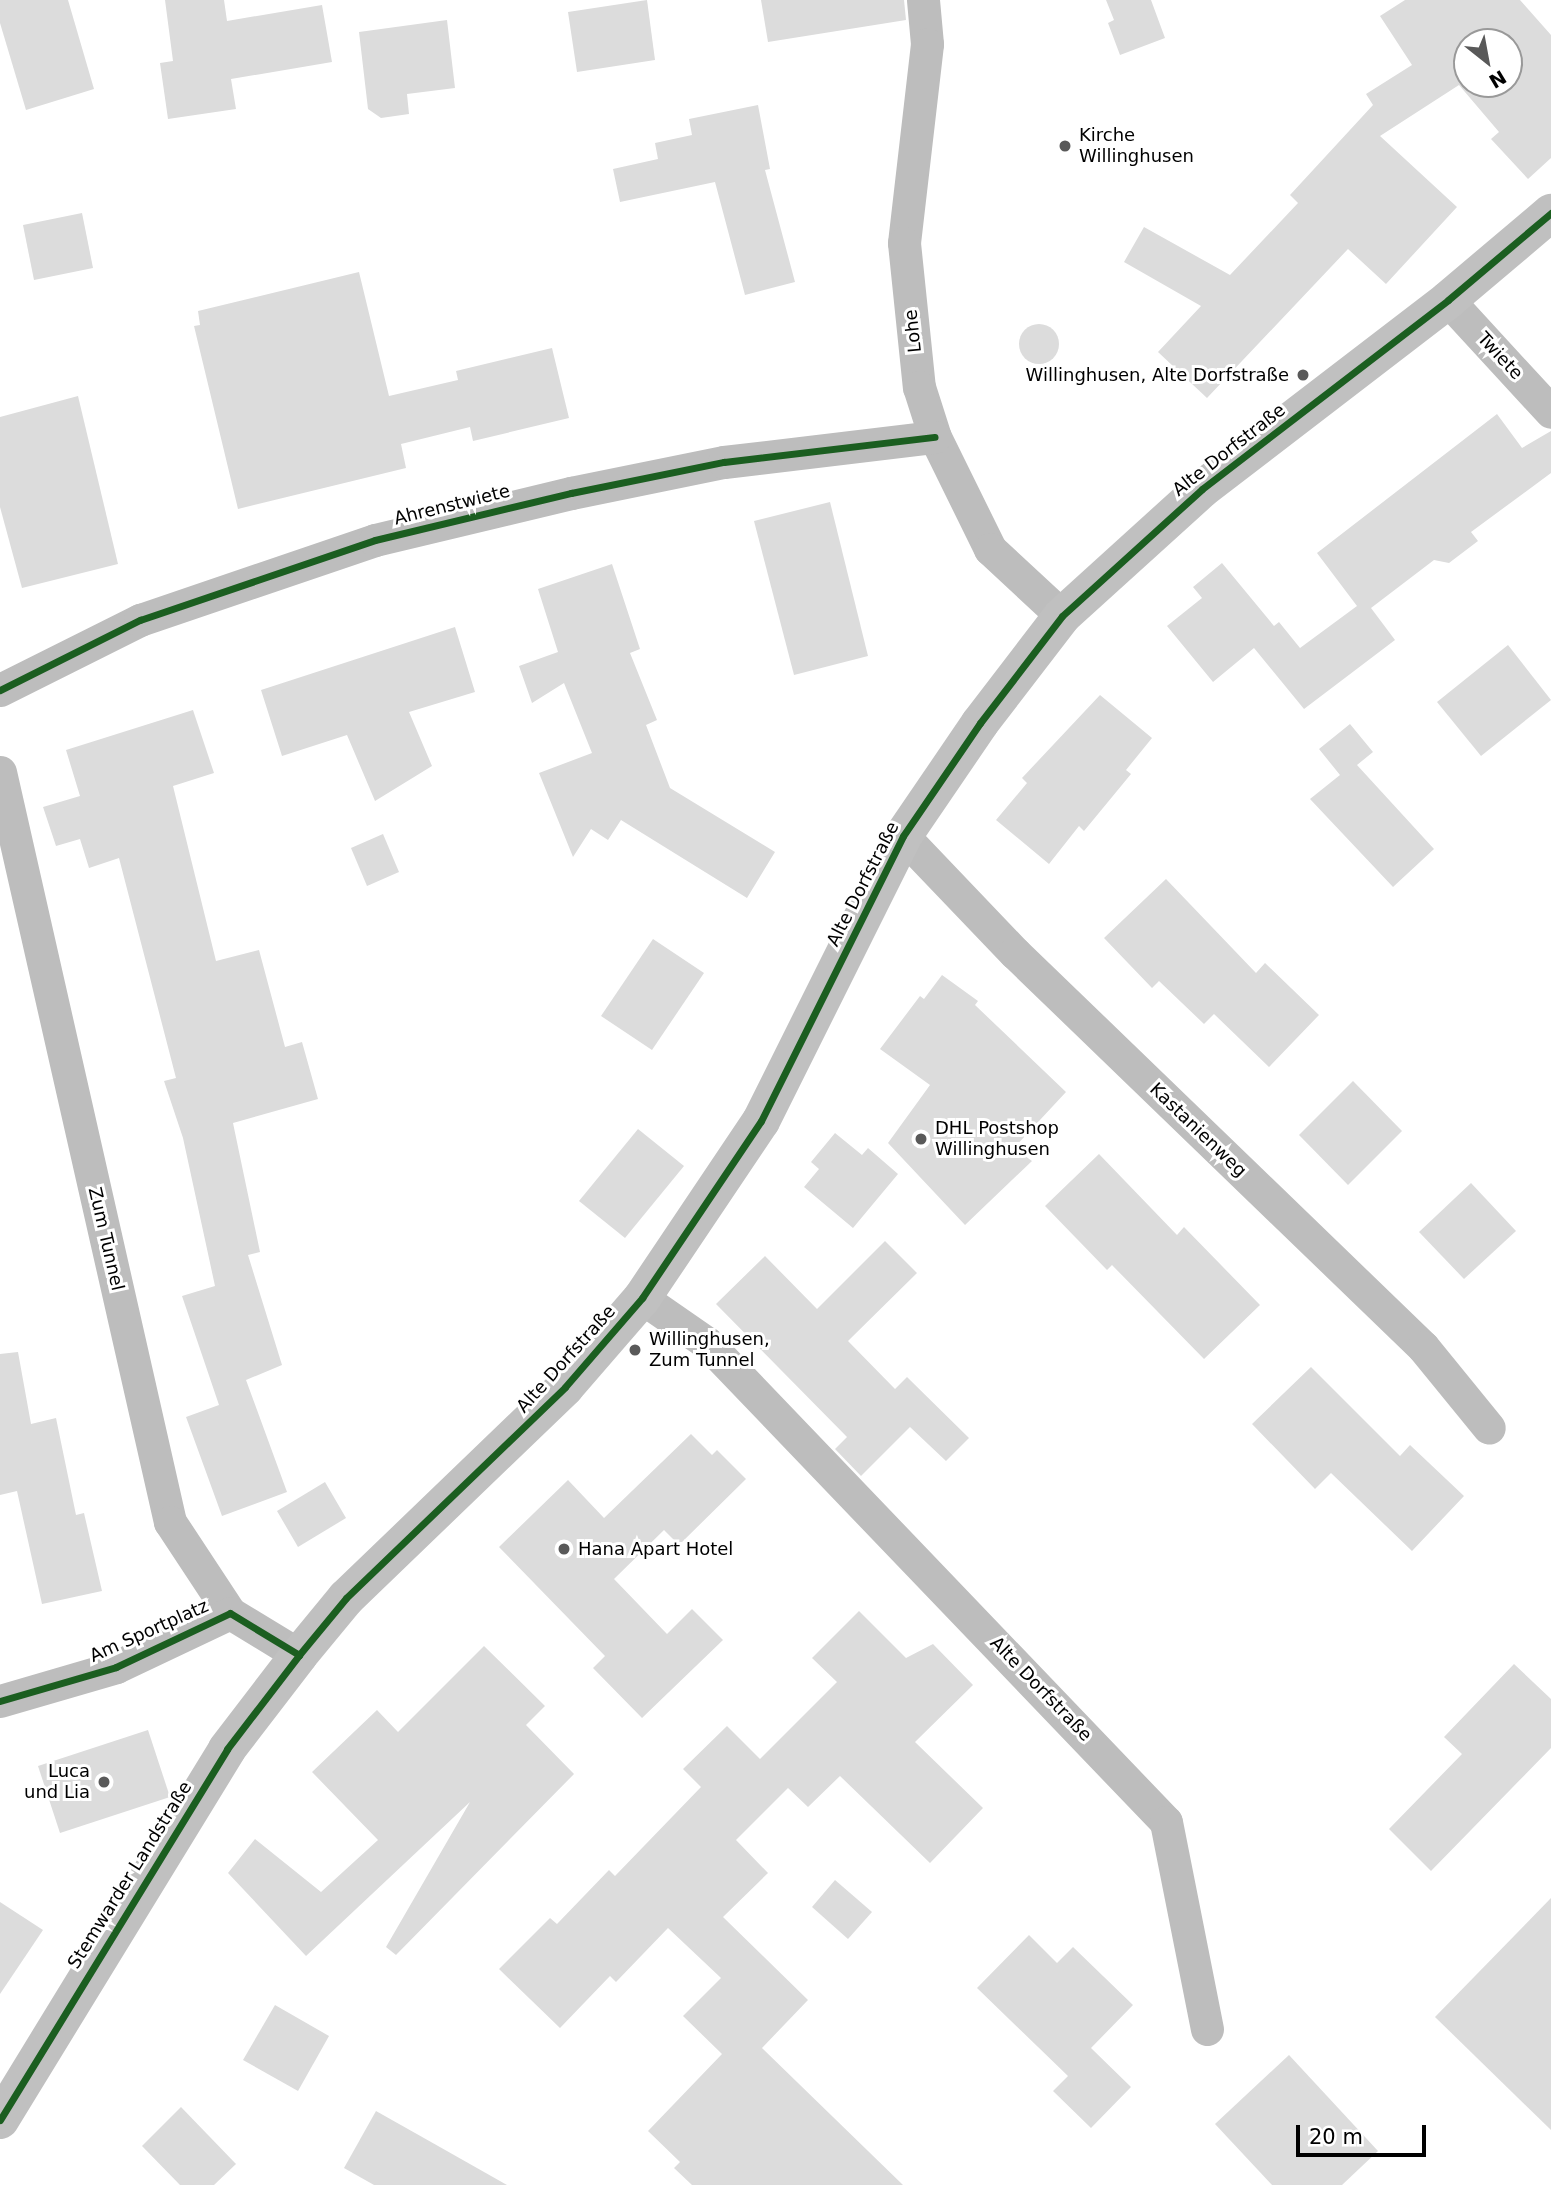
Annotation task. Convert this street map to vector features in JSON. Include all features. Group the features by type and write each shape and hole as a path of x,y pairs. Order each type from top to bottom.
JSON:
{"street":[{"name":"Lohe","path":"923,0 927,44 904,243 919,387 936,437 990,549 1062,616"},
{"name":"Alte Dorfstraße","path":"299,1655 346,1598 565,1387 642,1298 761,1121 903,836 980,723 1062,616 1202,489 1448,300 1551,213"},
{"name":"Twiete","path":"1448,300 1551,412"},
{"name":"Ahrenstwiete","path":"0,690 140,620 374,540 571,493 724,462 936,437"},
{"name":"Zum Tunnel","path":"0,772 170,1522 230,1613 299,1655"},
{"name":"Kastanienweg","path":"903,836 1015,953 1423,1347 1489,1428"},
{"name":"Alte Dorfstraße","path":"642,1298 706,1343 1166,1822 1207,2029"},
{"name":"Am Sportplatz","path":"0,1701 116,1667 230,1613"},
{"name":"Stemwarder Landstraße","path":"0,2120 227,1749 299,1655"}],"building":[{"path":"0,0 68,0 94,89 26,110 0,23"},
{"path":"165,0 224,0 227,21 322,5 332,62 231,79 236,109 168,119 160,63 173,61"},
{"path":"647,0 655,60 577,72 568,12"},
{"path":"761,0 904,0 906,20 768,42"},
{"path":"1106,0 1151,0 1165,38 1120,55 1108,23 1114,20"},
{"path":"1405,0 1520,0 1551,35 1551,158 1528,179 1491,139 1499,132 1470,98 1523,98 1523,28 1453,28 1453,89 1380,136 1457,207 1386,284 1348,249 1207,398 1158,352 1201,306 1124,262 1144,227 1230,275 1298,203 1290,195 1373,105 1366,94 1412,65 1380,16"},
{"path":"447,20 455,88 407,94 409,114 381,118 368,109 359,32"},
{"path":"758,105 770,169 765,170 795,282 745,295 715,182 620,202 613,169 658,159 655,143 692,135 689,119"},
{"path":"82,213 93,268 34,280 23,225"},
{"path":"359,272 389,396 458,380 456,371 552,348 569,418 473,441 470,427 401,444 406,468 238,509 194,326 200,325 198,311"},
{"path":"1039,324 1053,330 1059,344 1053,358 1039,364 1025,358 1019,344 1025,330"},
{"path":"78,396 118,564 22,588 0,507 0,417"},
{"path":"1497,414 1522,448 1551,431 1551,473 1471,532 1478,541 1449,563 1434,560 1371,608 1395,640 1304,709 1254,648 1213,682 1167,626 1202,598 1193,587 1222,563 1274,626 1279,622 1300,648 1357,606 1317,553"},
{"path":"830,502 868,656 794,675 754,521"},
{"path":"612,564 640,649 630,653 657,720 646,725 670,788 775,852 747,898 621,820 608,840 591,829 573,857 539,773 592,753 564,683 532,703 519,666 558,652 538,589"},
{"path":"455,627 475,692 409,712 432,766 375,801 347,735 282,756 261,690"},
{"path":"1508,645 1551,700 1481,756 1437,702"},
{"path":"1100,695 1152,738 1126,770 1131,774 1084,831 1079,826 1049,864 996,820 1027,783 1022,778"},
{"path":"193,710 214,773 173,786 216,961 259,950 285,1047 302,1042 318,1099 233,1123 260,1252 248,1255 282,1365 246,1380 287,1492 222,1516 186,1417 219,1405 182,1296 215,1286 183,1138 164,1081 176,1078 119,858 89,868 80,839 56,846 43,807 80,796 66,750"},
{"path":"1350,724 1373,752 1357,765 1434,849 1393,887 1310,799 1340,775 1319,749"},
{"path":"383,834 399,872 367,886 351,848"},
{"path":"1166,879 1256,973 1265,963 1319,1015 1269,1067 1214,1014 1204,1024 1159,981 1152,988 1104,938"},
{"path":"653,939 704,973 652,1050 601,1016"},
{"path":"942,975 978,1001 975,1005 1066,1092 1014,1148 1032,1161 965,1225 888,1143 930,1085 880,1049 920,996 924,999"},
{"path":"1353,1081 1402,1131 1348,1185 1299,1135"},
{"path":"638,1129 684,1166 625,1238 579,1201"},
{"path":"835,1133 862,1155 868,1148 898,1174 853,1228 804,1187 819,1169 811,1162"},
{"path":"1099,1154 1177,1235 1184,1227 1260,1305 1204,1359 1112,1265 1107,1270 1045,1206"},
{"path":"1471,1183 1516,1231 1464,1279 1419,1232"},
{"path":"885,1241 917,1273 848,1341 895,1389 907,1377 969,1438 946,1461 910,1427 861,1476 835,1449 847,1437 716,1304 765,1256 817,1309"},
{"path":"18,1352 31,1424 56,1418 76,1515 84,1513 102,1591 42,1604 17,1491 0,1495 0,1354"},
{"path":"1311,1367 1400,1456 1410,1445 1464,1496 1412,1551 1331,1473 1315,1489 1252,1424"},
{"path":"691,1434 712,1455 717,1450 746,1479 679,1545 664,1530 614,1579 667,1634 692,1609 723,1640 642,1718 593,1668 605,1656 499,1547 568,1480 604,1518"},
{"path":"325,1482 346,1518 298,1547 277,1511"},
{"path":"859,1611 906,1658 933,1644 973,1685 915,1742 983,1808 930,1863 840,1776 808,1807 788,1788 736,1840 768,1873 723,1917 808,2000 762,2048 903,2185 692,2185 674,2168 680,2162 648,2131 722,2054 683,2016 721,1978 668,1928 616,1982 610,1976 560,2028 499,1969 550,1918 557,1924 609,1870 615,1876 701,1787 683,1769 727,1726 760,1759 837,1682 812,1658"},
{"path":"484,1646 545,1706 526,1725 574,1774 396,1955 386,1947 470,1802 306,1956 228,1873 255,1839 321,1892 378,1840 312,1772 377,1710 398,1732"},
{"path":"1514,1664 1551,1699 1551,1748 1431,1871 1389,1829 1462,1754 1444,1737"},
{"name":"Luca und Lia","path":"148,1730 170,1797 60,1833 38,1766"},
{"path":"835,1880 872,1912 848,1939 812,1907"},
{"path":"1551,1898 1551,2130 1435,2017"},
{"path":"0,1902 43,1930 0,1994"},
{"path":"1029,1935 1057,1963 1073,1947 1133,2005 1091,2048 1131,2087 1091,2128 1053,2091 1068,2076 977,1988"},
{"path":"275,2005 329,2036 298,2091 243,2060"},
{"path":"1289,2055 1378,2151 1342,2185 1272,2185 1215,2124"},
{"path":"181,2107 236,2164 214,2185 180,2185 142,2146"},
{"path":"376,2111 507,2185 374,2185 344,2168"}],"cycle path":[{"path":"0,2120 227,1749 299,1655 346,1598 565,1387 642,1298 761,1121 903,836 980,723 1062,616 1202,489 1448,300 1551,213"},
{"path":"0,690 140,620 375,540 571,493 724,462 935,437"},
{"path":"0,1701 116,1667 230,1613 299,1655"}],"place":[{"name":"Kirche Willinghusen","path":"1065,146"},
{"name":"Willinghusen, Alte Dorfstraße","path":"1303,375"},
{"name":"DHL Postshop Willinghusen","path":"921,1139"},
{"name":"Willinghusen, Zum Tunnel","path":"635,1350"},
{"name":"Hana Apart Hotel","path":"564,1549"},
{"name":"Luca und Lia","path":"104,1782"}]}
